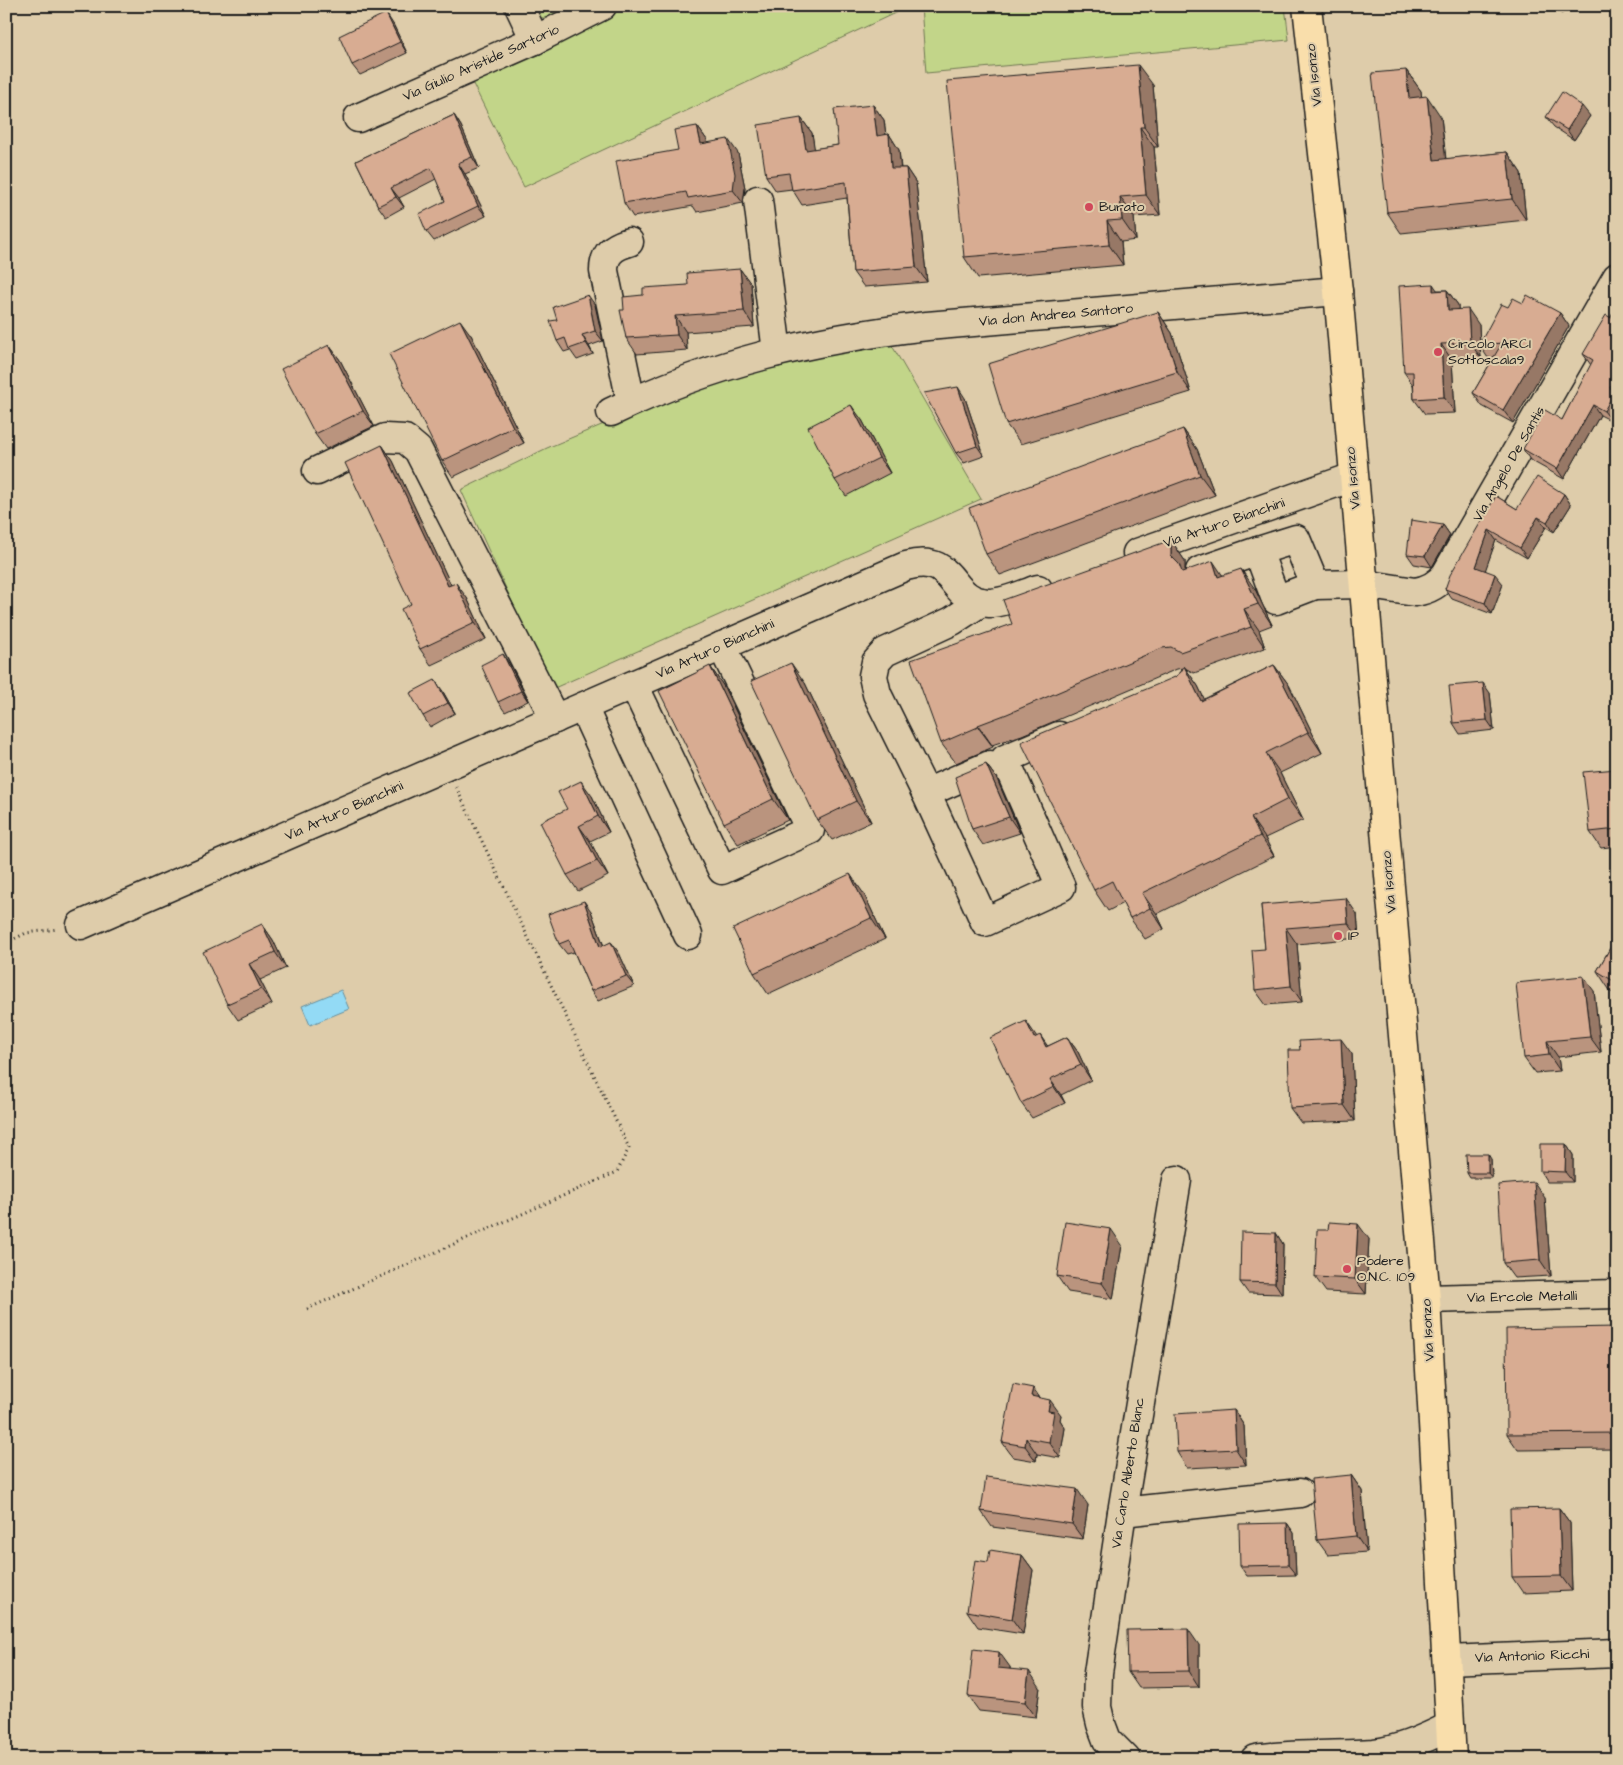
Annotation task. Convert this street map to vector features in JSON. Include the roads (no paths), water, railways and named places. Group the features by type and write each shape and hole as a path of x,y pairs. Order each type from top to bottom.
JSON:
{"main road":[{"name":"Via Isonzo","path":"1307,6 1338,291 1426,1299 1452,1759"}],"street":[{"path":"519,6 535,40"},
{"name":"Via Giulio Aristide Sartorio","path":"358,118 535,40 602,6"},
{"path":"758,200 777,352"},
{"name":"Via don Andrea Santoro","path":"629,242 611,250 607,255 604,272 621,407 711,369 777,352 850,337 918,327 1338,291"},
{"name":"Via Angelo De Santis","path":"1258,551 1276,600 1315,585 1363,584 1415,592 1429,588 1442,579 1617,277"},
{"path":"317,471 385,438 405,439 418,450 555,719"},
{"name":"Via Arturo Bianchini","path":"1112,562 1353,477"},
{"path":"1200,571 1296,539 1315,585"},
{"name":"Via Arturo Bianchini","path":"81,925 913,564 928,563 942,569 965,596 981,602"},
{"path":"1005,759 1060,888 985,922 926,793 877,694 874,685 873,668 885,652 952,621 981,602 998,602 1066,579"},
{"path":"634,685 722,870 810,830 722,646"},
{"path":"583,707 688,936"},
{"path":"926,793 1086,725"},
{"name":"Via Carlo Alberto Blanc","path":"1126,1759 1108,1740 1096,1707 1098,1673 1122,1512 1177,1180"},
{"name":"Via Ercole Metalli","path":"1426,1299 1617,1294"},
{"path":"1122,1512 1300,1493"},
{"name":"Via Antonio Ricchi","path":"1447,1660 1617,1653"},
{"path":"1256,1759 1325,1753 1385,1756 1450,1726"}],"water":[{"path":"341,990 349,1009 310,1025 302,1006"}],"place":[{"name":"Burato","path":"1089,207"},
{"name":"Circolo ARCI Sottoscala9","path":"1438,352"},
{"name":"IP","path":"1338,936"},
{"name":"Podere O.N.C. 109","path":"1347,1269"}]}
